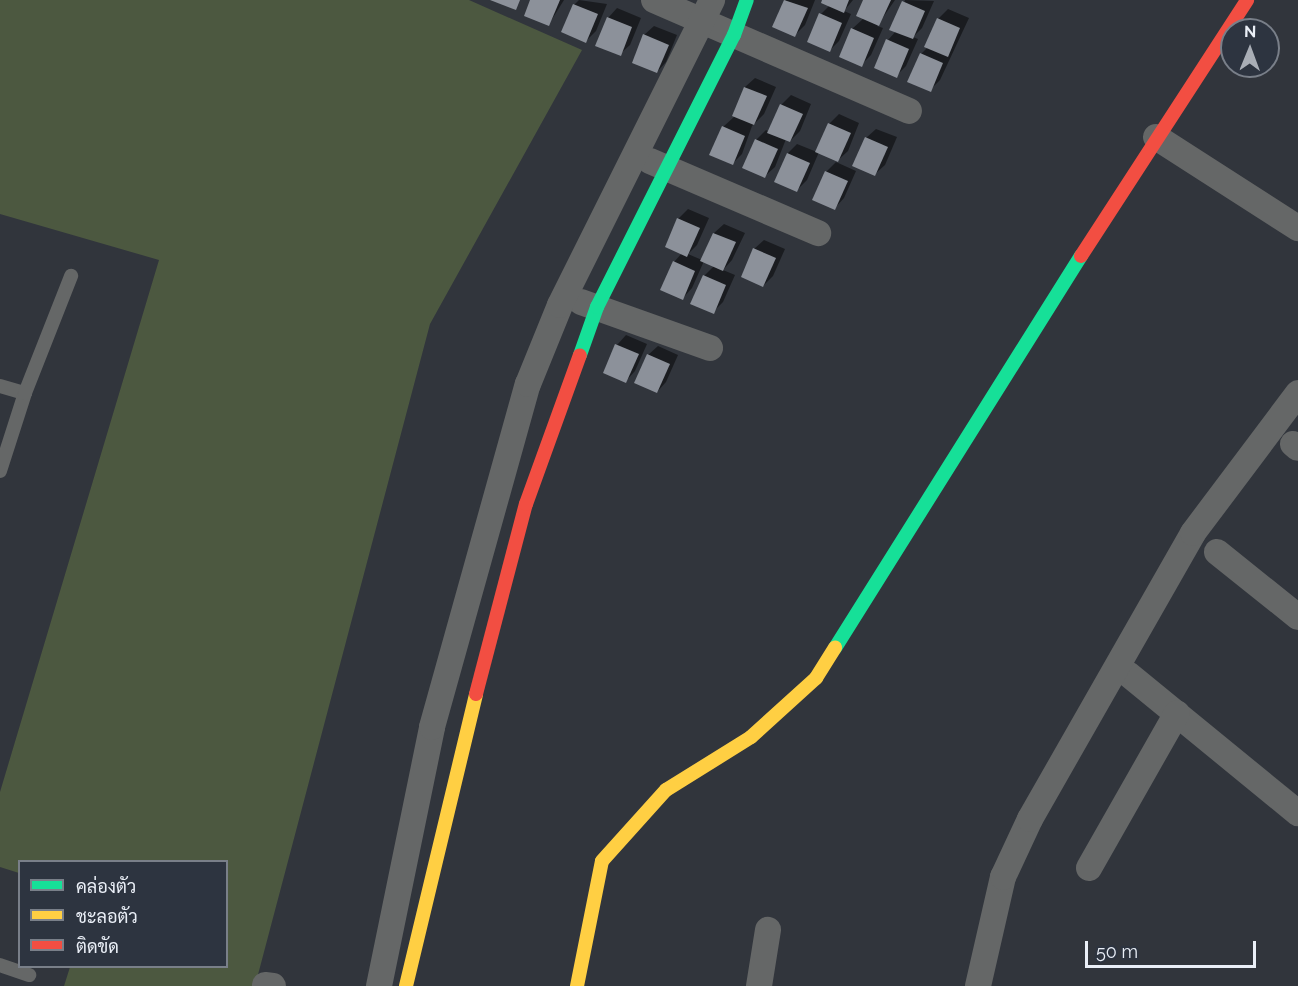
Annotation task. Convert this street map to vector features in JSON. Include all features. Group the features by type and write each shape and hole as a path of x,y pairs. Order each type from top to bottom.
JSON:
{"street":[{"path":"654,0 708,11 734,35 909,111"},
{"path":"406,986 469,719 526,504 597,307 665,167 734,35 747,0"},
{"path":"577,986 602,861 666,790 751,738 816,678 1156,137 1247,0"},
{"path":"379,986 432,727 477,559 528,384 565,296 708,11"},
{"path":"1156,137 1298,228"},
{"path":"636,155 818,233"},
{"path":"565,296 710,348"},
{"path":"978,986 1003,877 1030,819 1193,533 1298,393"},
{"path":"1217,552 1298,617"},
{"path":"1128,674 1298,813"},
{"path":"1089,868 1177,713"},
{"path":"759,986 768,930"}],"lane":[{"path":"0,471 25,393 71,276"},
{"path":"0,386 25,393"},
{"path":"0,965 29,975"}],"green space":[{"path":"0,0 469,0 582,50 430,324 255,986 64,986 70,968 228,968 228,860 18,860 18,873 0,867 0,792 159,260 0,214"}],"building":[{"path":"490,0 520,0 516,10"},
{"path":"530,0 560,0 549,26 524,16"},
{"path":"784,0 808,8 795,37 772,27"},
{"path":"822,0 849,0 844,13 821,3"},
{"path":"863,0 891,0 879,26 856,16"},
{"path":"902,1 925,11 913,39 889,30"},
{"path":"573,4 598,14 586,43 561,32"},
{"path":"819,13 842,23 830,52 807,42"},
{"path":"607,17 632,27 621,56 595,46"},
{"path":"937,18 960,28 948,57 924,47"},
{"path":"851,28 874,38 862,67 839,57"},
{"path":"643,34 669,45 657,73 632,63"},
{"path":"886,39 909,49 897,78 874,68"},
{"path":"920,53 943,63 931,92 907,82"},
{"path":"744,87 767,96 754,125 732,116"},
{"path":"780,104 803,114 790,142 767,133"},
{"path":"828,123 851,133 838,162 815,152"},
{"path":"722,126 745,136 733,165 709,155"},
{"path":"865,137 888,147 875,176 852,166"},
{"path":"755,139 778,149 765,178 742,168"},
{"path":"787,153 810,163 797,192 774,182"},
{"path":"825,171 848,181 835,210 812,200"},
{"path":"677,218 700,228 687,257 665,247"},
{"path":"713,233 736,242 723,271 700,261"},
{"path":"753,248 776,258 763,287 741,277"},
{"path":"673,261 695,271 683,300 660,290"},
{"path":"703,275 726,285 714,314 690,304"},
{"path":"615,344 639,354 626,383 603,373"},
{"path":"647,354 670,364 657,393 634,383"}],"traffic: fast":[{"path":"580,355 597,307 734,35 747,0"},
{"path":"835,648 1081,256"}],"traffic: slow":[{"path":"577,986 602,861 666,790 751,737 816,678 835,648"},
{"path":"406,986 476,694"}],"traffic: jam":[{"path":"1081,256 1247,0"},
{"path":"476,694 526,504 580,355"}]}
